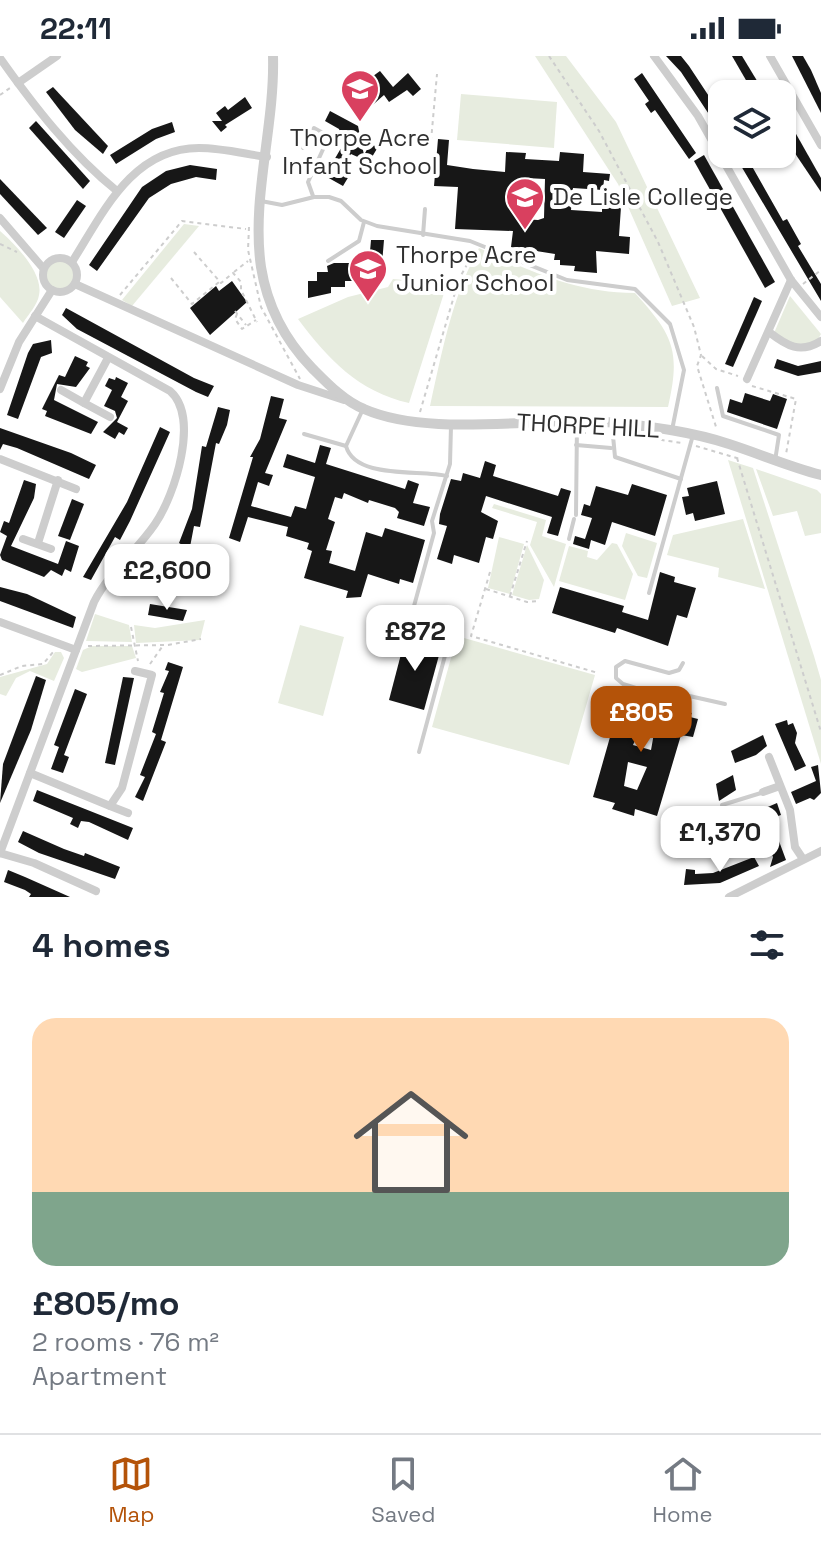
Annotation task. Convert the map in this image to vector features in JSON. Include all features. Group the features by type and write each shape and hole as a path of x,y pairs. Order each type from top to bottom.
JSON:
{"street":[{"path":"18,83 57,56"},
{"name":"THORPE HILL","path":"273,56 274,97 259,230 261,267 274,312 300,356 352,402 363,409 417,421 612,422 672,430 721,441 821,475"},
{"path":"654,56 698,116 794,284 821,317"},
{"path":"770,56 821,145"},
{"path":"0,58 96,175 117,191"},
{"path":"72,262 117,191 142,166 172,152 202,148 267,157"},
{"path":"0,218 43,268 43,280 52,290 65,291 75,284 77,272 72,262 56,258 43,268"},
{"name":"THORPE HILL","path":"75,284 298,385 352,402"},
{"path":"747,379 794,284"},
{"path":"0,389 16,350 52,290"},
{"path":"35,316 170,391 181,403 186,420 166,504 154,526 100,591 0,853 34,863 96,891"},
{"path":"769,332 795,348 804,349 821,341"},
{"path":"84,403 108,358"},
{"path":"298,385 323,379"},
{"path":"61,390 110,417"},
{"path":"0,459 76,489"},
{"path":"38,543 58,480"},
{"path":"23,539 51,549"},
{"path":"129,554 155,576 176,584 182,574"},
{"path":"0,623 76,650"},
{"path":"110,806 122,788 152,675 135,671"},
{"path":"769,757 790,810 795,847 803,859"},
{"path":"30,773 128,813"},
{"path":"763,792 780,786"},
{"path":"729,897 765,882 821,851"}],"lane":[{"path":"303,148 314,128 323,133 325,145 308,182 314,197"},
{"path":"261,201 282,205 314,197 341,201 364,222 423,236 478,244 567,280 635,289 670,324 684,370 672,430"},
{"path":"423,236 425,209"},
{"path":"328,261 359,241 364,222"},
{"path":"717,388 723,416 779,435 780,462"},
{"path":"363,409 346,446 347,452 367,466 395,472 447,476"},
{"path":"569,539 579,499 575,486 577,421"},
{"path":"414,606 434,533 432,521 447,476 452,422"},
{"path":"612,422 611,448 622,462 682,479"},
{"path":"304,434 346,446"},
{"path":"649,593 693,435"},
{"path":"576,445 611,448"},
{"path":"419,752 453,626 447,616"},
{"path":"683,663 679,670 669,673 625,661 616,667 616,678 623,684 665,697 685,695 725,704"},
{"path":"725,826 722,805 763,792"}],"path":[{"path":"549,56 627,179 694,327 701,355 716,369 747,379 750,386 796,399 780,462"},
{"path":"431,141 437,74"},
{"path":"0,95 18,83"},
{"path":"114,302 182,221 259,230"},
{"path":"417,421 459,279 478,244"},
{"path":"194,252 220,282"},
{"path":"171,278 192,304 250,261"},
{"path":"794,284 821,270"},
{"path":"233,273 241,282 241,290 257,321 246,328 236,313"},
{"path":"218,288 220,282"},
{"path":"253,312 261,307"},
{"path":"701,355 697,366 725,454 737,458 821,732"},
{"path":"510,596 527,541"},
{"path":"490,572 471,636 598,673"},
{"path":"486,589 527,602 539,601"},
{"path":"131,627 139,664 149,665 164,645"},
{"path":"0,675 22,666 43,664 54,651 76,650 92,644 164,645 201,639"}],"shaded area":[{"path":"535,56 566,56 616,122 700,298 672,306 618,184"},
{"path":"461,94 557,102 554,148 457,140"},
{"path":"184,224 199,226 132,306 122,300"},
{"path":"0,231 27,259 37,277 37,302 23,323 0,297"},
{"path":"479,248 573,285 635,293 666,332 671,344 674,371 668,407 430,406 455,305"},
{"path":"60,258 72,263 77,275 72,287 60,292 48,287 43,275 48,263"},
{"path":"393,279 428,282 444,293 409,403 375,391 346,372 298,319 348,297 388,287"},
{"path":"790,296 821,334 817,341 797,346 774,333"},
{"path":"728,460 753,468 814,656 821,680 821,764"},
{"path":"756,469 817,490 821,494 821,533 805,536 797,511 773,516"},
{"path":"494,504 546,520 542,536 566,544 554,587 530,545 537,522 492,508"},
{"path":"743,519 765,589 718,577 719,568 667,555 673,535"},
{"path":"626,533 657,543 647,578 638,576 622,546"},
{"path":"499,537 524,544 510,594 488,588"},
{"path":"612,543 617,544 633,574 625,600 559,581 569,546 588,551 587,557 597,560"},
{"path":"527,545 544,580 539,599 529,600 512,595"},
{"path":"95,614 129,625 132,642 86,641"},
{"path":"205,620 200,640 136,643 134,625 155,628"},
{"path":"300,625 344,637 323,716 278,703"},
{"path":"457,636 595,675 569,765 432,727"},
{"path":"92,646 132,646 136,658 82,672 76,669 83,650"},
{"path":"55,652 61,652 64,658 54,681 30,671 16,678 6,696 0,694 0,677 47,664"}],"building":[{"path":"666,56 681,56 689,66 708,95 708,113 681,72"},
{"path":"732,56 742,56 757,80 746,80"},
{"path":"792,56 803,56 811,70 821,93 821,113"},
{"path":"380,71 393,87 408,73 421,89 413,96 407,90 389,102 384,95 368,109 359,98 375,86 369,79"},
{"path":"642,73 696,153 689,159 655,110 651,113 645,104 649,101 634,79"},
{"path":"53,87 108,146 103,154 75,130 46,92"},
{"path":"245,97 252,108 225,125 227,127 221,132 212,121 222,121 216,113 225,106 228,110"},
{"path":"330,111 358,126 364,155 370,144 378,147 369,162 351,154 341,171 349,176 343,186 318,172 323,162 330,167 344,143 339,129 325,121"},
{"path":"36,121 90,181 83,189 29,128"},
{"path":"172,122 175,132 156,139 116,164 110,155 152,129"},
{"path":"796,134 821,178 821,192 796,155"},
{"path":"438,139 449,140 447,165 473,169 505,172 506,152 526,153 525,159 559,161 560,152 584,154 583,172 610,174 609,181 604,180 603,190 573,188 571,210 602,212 602,205 621,207 619,236 630,237 629,254 596,251 597,273 574,271 575,266 560,265 560,260 554,260 555,254 511,247 513,231 455,229 458,187 434,186","holes":["526,178 545,179 544,218 523,219"]},
{"path":"704,155 708,168 711,168 775,282 765,288 694,161"},
{"path":"190,165 217,169 216,180 196,177 171,184 149,198 97,271 89,265 142,187 166,171"},
{"path":"742,168 753,168 783,221 787,219 801,244 798,246 821,284 821,301"},
{"path":"0,179 47,228 38,235 0,194"},
{"path":"77,200 86,206 64,238 55,232"},
{"path":"371,240 384,240 381,276 357,277 357,281 345,281 345,287 331,287 331,293 308,298 308,281 317,281 317,272 328,272 327,266 334,263 369,263"},
{"path":"232,281 247,302 210,335 190,308 216,286 219,291"},
{"path":"754,297 762,301 733,367 725,364"},
{"path":"66,308 214,386 208,397 77,329 62,315"},
{"path":"51,340 52,353 41,357 18,419 7,415 33,344"},
{"path":"75,356 88,362 86,366 90,368 76,387 57,384 54,400 98,422 91,434 45,416 47,411 42,409 59,375 65,377"},
{"path":"777,359 798,366 821,361 821,372 798,376 774,368"},
{"path":"116,377 128,383 121,397 128,401 117,422 128,428 124,435 119,432 115,439 103,432 117,418 115,411 104,406 112,390 105,386 109,378 115,380"},
{"path":"745,393 770,401 773,394 787,399 777,429 727,412 730,399 742,403"},
{"path":"271,396 284,399 279,418 287,420 265,473 273,475 269,486 258,482 251,506 291,517 295,506 306,509 315,477 283,467 287,454 315,463 320,445 331,448 326,464 405,489 408,480 419,484 413,503 430,507 424,526 397,518 399,512 395,508 369,500 368,503 344,493 342,499 335,497 328,519 335,522 326,550 332,551 329,563 355,571 366,532 382,537 385,528 425,540 413,583 400,579 399,584 368,574 361,597 346,598 348,591 304,578 312,551 307,549 309,543 286,536 288,527 248,517 240,542 229,538 253,457 250,457 260,439"},
{"path":"218,407 230,410 227,425 219,444 216,443 200,527 194,526 190,547 184,546 179,543 192,509 202,446 206,447"},
{"path":"160,427 170,432 130,521 120,540 115,537 91,580 83,577 127,502"},
{"path":"0,428 96,465 89,479 17,448 3,444 0,450"},
{"path":"485,461 496,465 493,476 558,496 561,488 571,491 558,536 547,533 552,517 486,496 481,512 498,521 493,539 486,537 479,563 454,555 452,564 437,559 447,526 439,524 440,514 451,479 461,481 463,473 480,478"},
{"path":"24,480 36,484 34,498 11,546 58,564 66,541 79,546 71,572 65,569 62,576 51,570 44,577 2,560 0,555 7,536 0,532 4,521 9,523"},
{"path":"717,481 725,514 695,521 693,513 686,515 682,497 689,496 687,488"},
{"path":"632,484 667,495 655,536 612,522 605,545 591,540 589,549 573,544 575,536 585,539 592,518 581,515 584,504 590,506 596,486 628,495"},
{"path":"72,499 84,504 70,540 58,536"},
{"path":"660,572 675,577 674,582 696,588 687,618 677,615 668,646 617,628 615,633 552,613 560,587 624,606 622,612 648,620"},
{"path":"0,587 27,594 76,617 73,628 0,601"},
{"path":"150,604 187,610 183,621 148,615"},
{"path":"406,635 441,648 424,710 389,700"},
{"path":"168,662 183,667 161,740 166,742 143,801 135,797 145,777 140,775 156,734 152,732 164,693 160,692 169,671 165,670"},
{"path":"36,676 46,680 31,730 0,803 3,764"},
{"path":"123,677 134,678 115,765 105,763"},
{"path":"75,689 87,694 64,755 69,757 63,773 51,769 59,747 54,745"},
{"path":"611,693 692,713 690,717 698,719 693,737 681,735 657,816 635,809 634,816 612,809 615,803 593,797 616,716 606,712","holes":["644,720 656,722 651,750 633,745","628,762 647,767 637,790 624,786"]},
{"path":"787,720 788,725 793,723 797,733 795,743 806,766 795,771 775,724"},
{"path":"763,735 767,746 756,755 735,763 731,751"},
{"path":"818,765 821,793 814,800 810,798 796,804 791,792 816,781 811,767"},
{"path":"733,775 736,790 719,801 716,784"},
{"path":"37,790 133,828 128,840 89,822 81,821 78,828 70,824 73,818 33,801"},
{"path":"777,803 781,815 739,830 735,821"},
{"path":"718,814 730,846 718,851 705,820"},
{"path":"23,831 64,849 84,856 85,853 120,867 115,879 39,853 18,842"},
{"path":"776,833 786,860 770,867 773,857 765,838"},
{"path":"754,857 759,866 720,883 684,885 686,869 695,870 695,874 713,873"},
{"path":"8,870 70,897 29,897 31,894 25,890 4,882"}],"place":[{"name":"Thorpe Acre Infant School","path":"360,123"},
{"name":"De Lisle College","path":"525,231"},
{"name":"Thorpe Acre Junior School","path":"368,303"}]}
